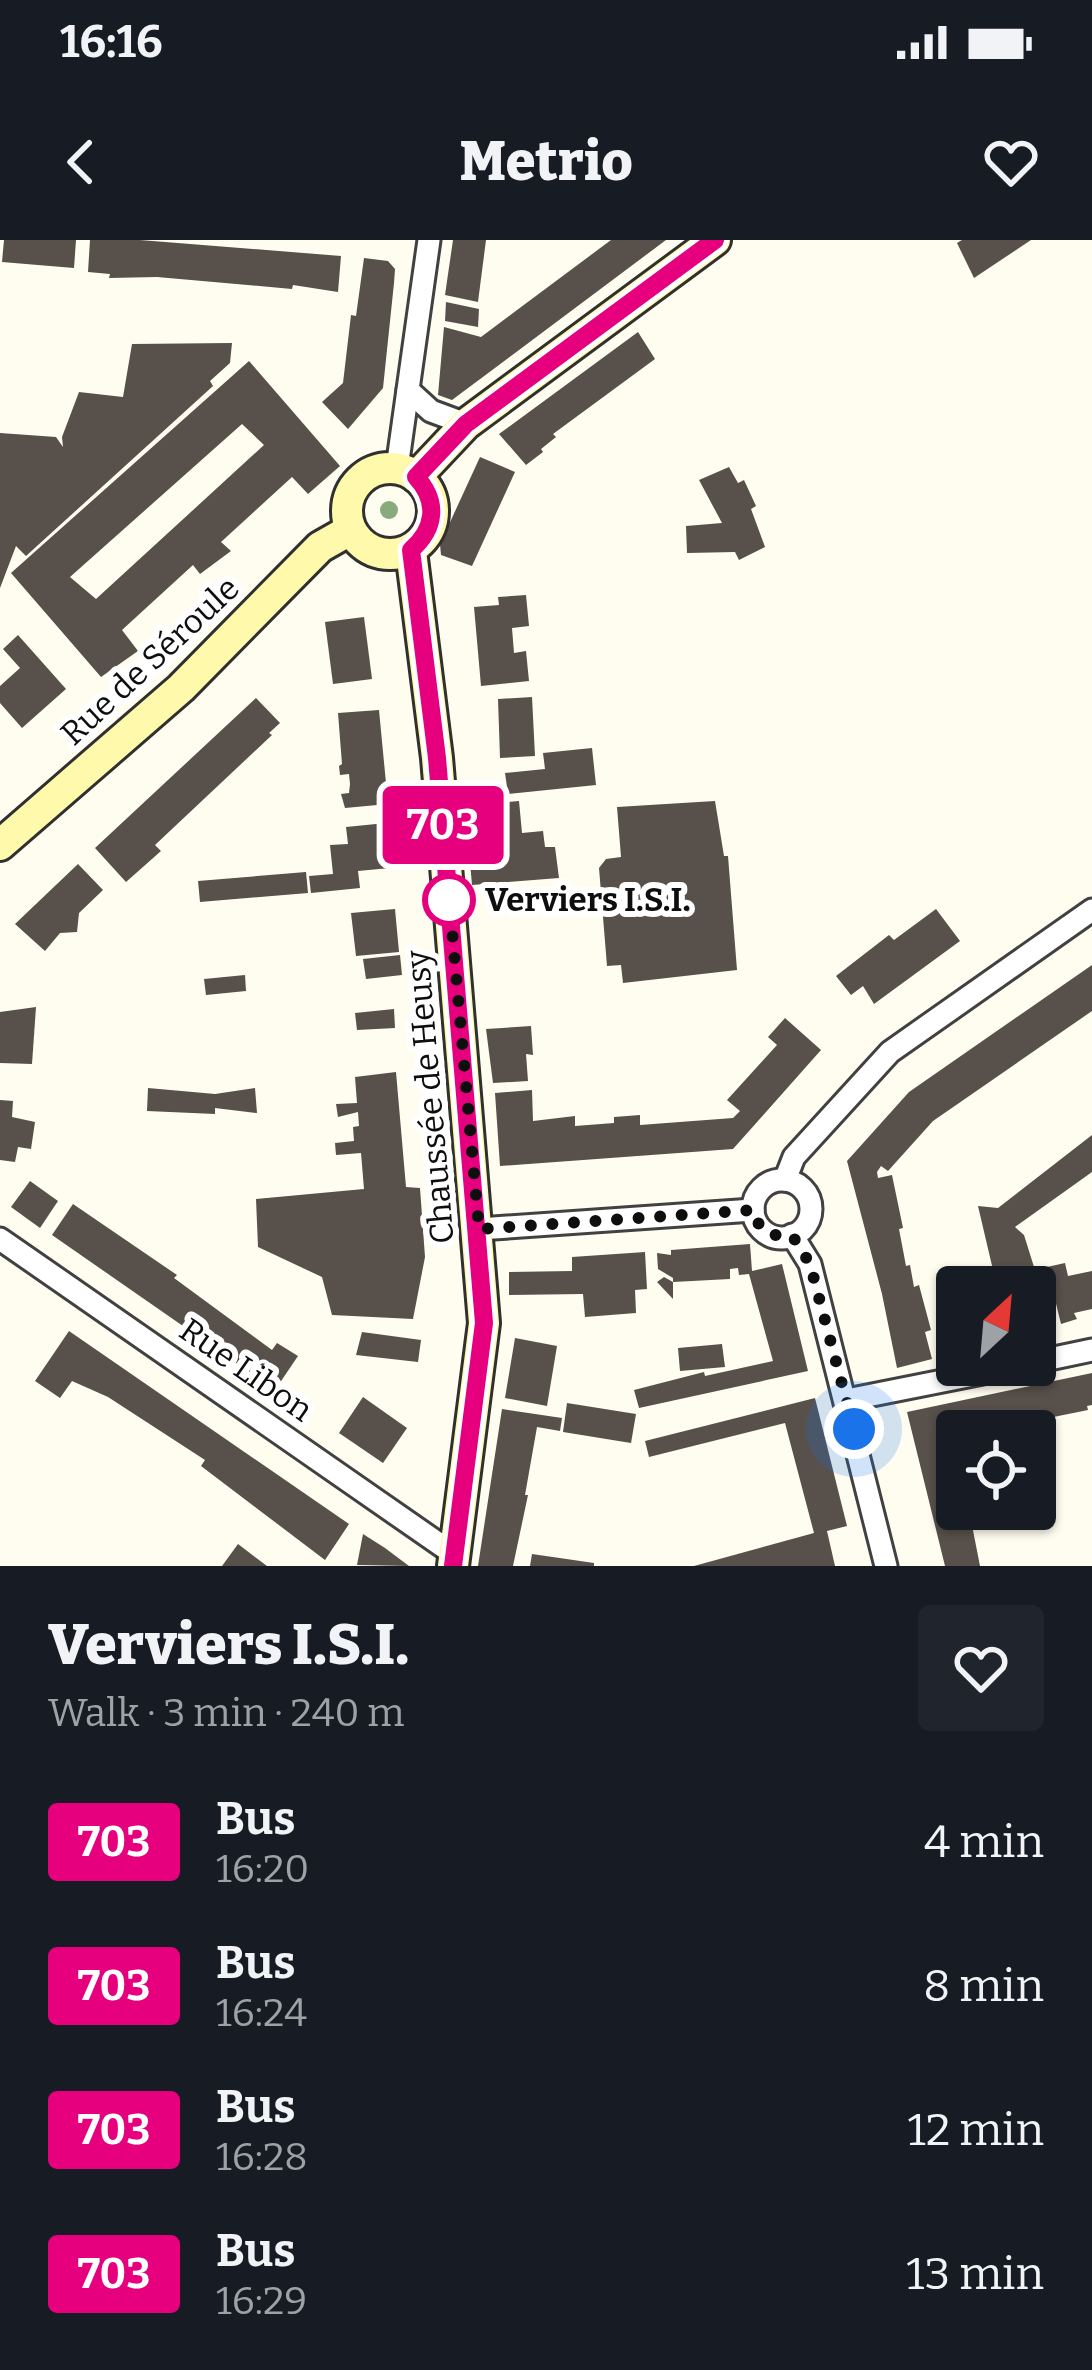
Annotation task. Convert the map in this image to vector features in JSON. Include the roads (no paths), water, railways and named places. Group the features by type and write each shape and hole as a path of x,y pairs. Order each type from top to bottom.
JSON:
{"main road":[{"path":"406,473 715,240"},
{"path":"373,471 406,473 431,498 429,530 411,550 374,551 350,530 346,515 352,489 373,471"},
{"name":"Rue de Séroule","path":"0,845 182,688 320,548 350,530"},
{"name":"Chaussée de Heusy","path":"411,550 437,758 484,1323 454,1560"}],"street":[{"path":"406,473 421,241"},
{"path":"408,390 431,411 466,424"},
{"path":"784,1180 801,1188 812,1210 806,1226 792,1235 771,1235 756,1221 753,1210 763,1188 784,1180 794,1157 890,1052 1092,910"},
{"path":"479,1229 753,1210"},
{"path":"792,1235 810,1264 886,1566"},
{"name":"Rue Libon","path":"0,1239 454,1560"},
{"path":"1056,1359 1092,1351"},
{"path":"847,1400 936,1382"}],"place":[{"name":"Verviers I.S.I.","path":"449,900"}]}
